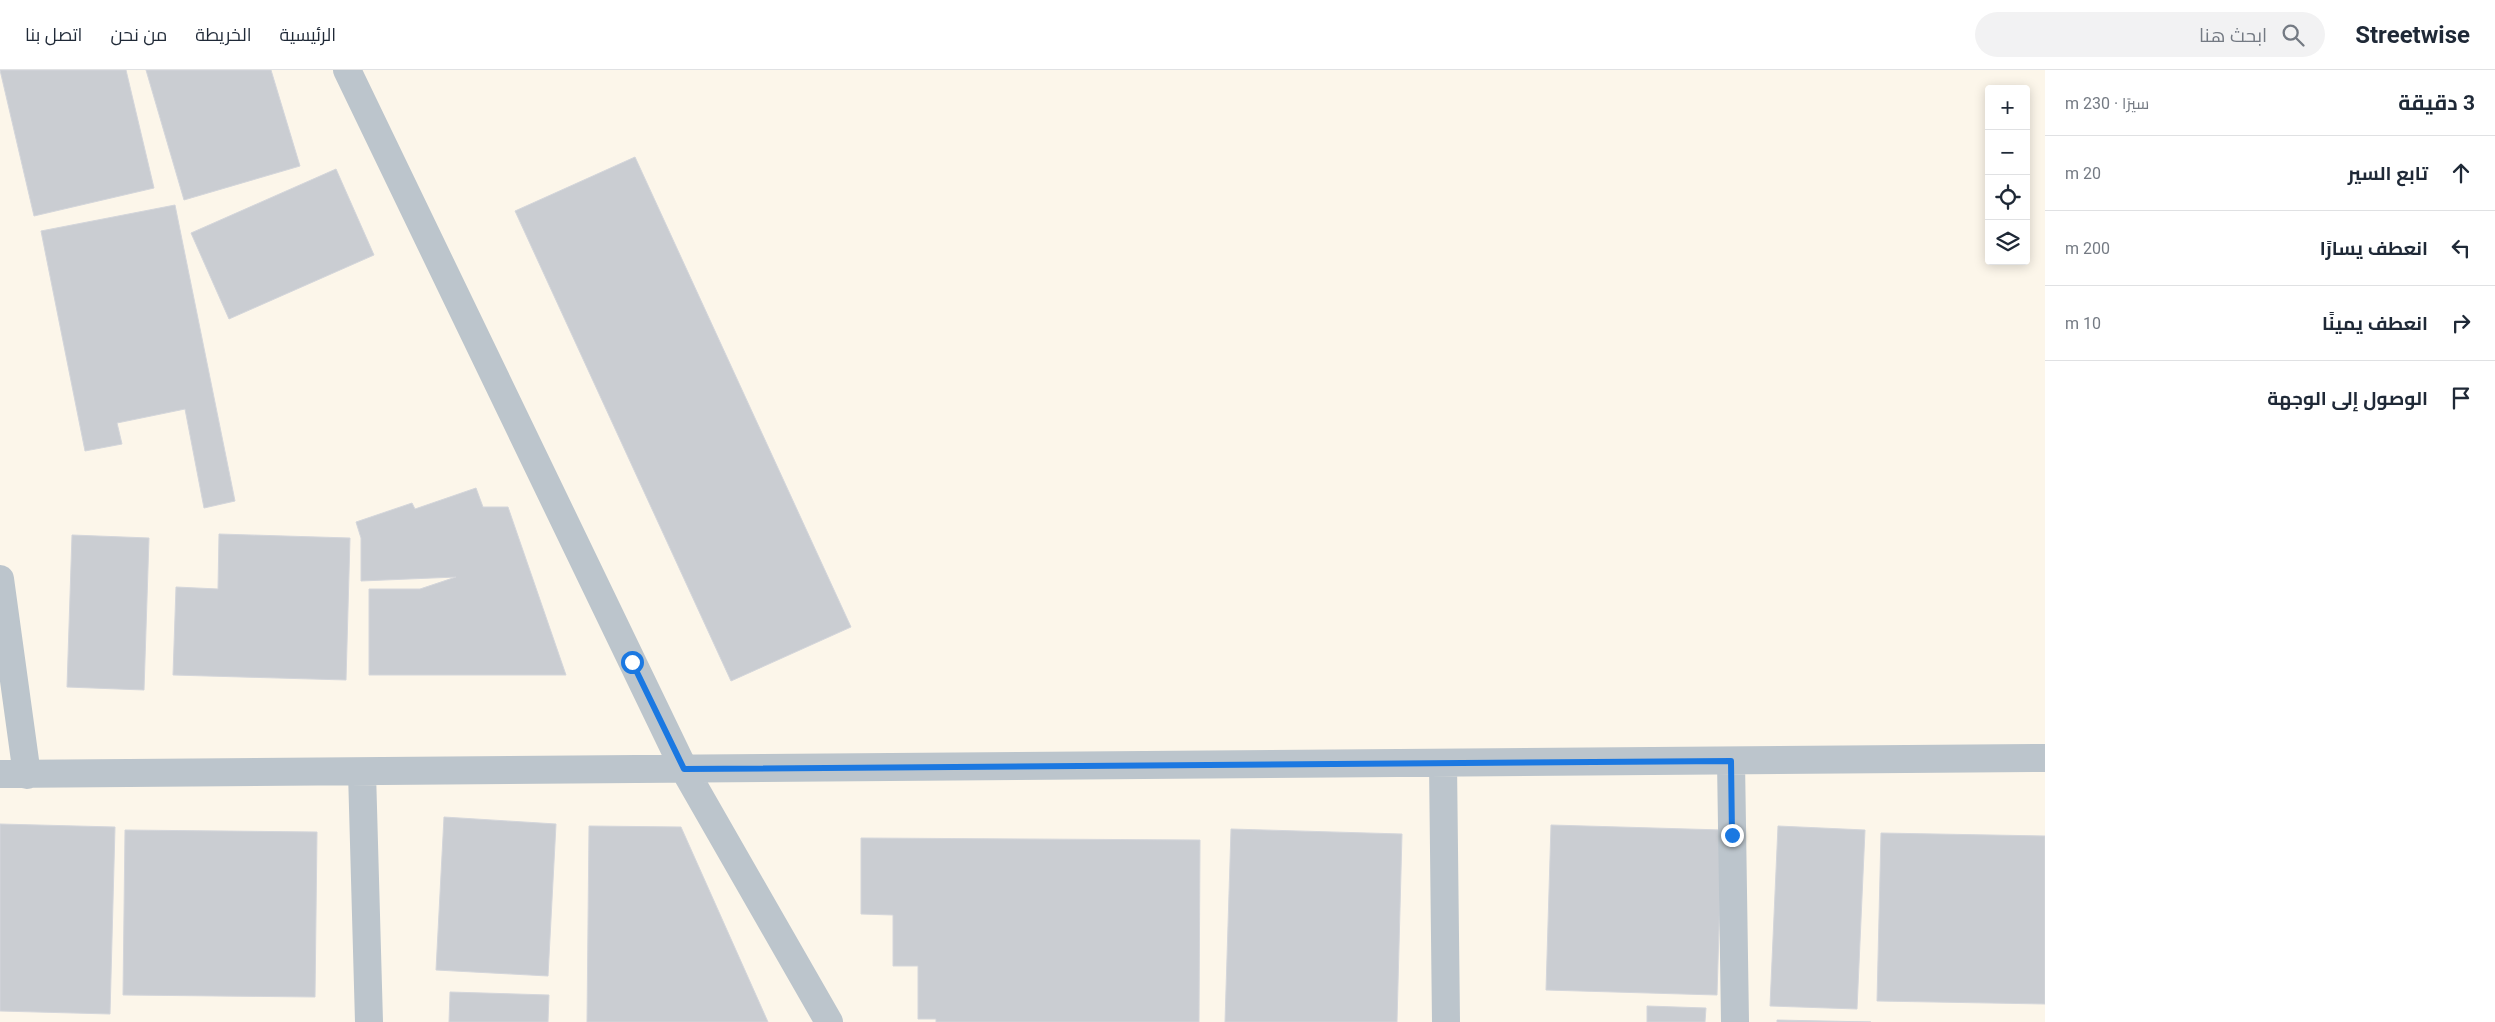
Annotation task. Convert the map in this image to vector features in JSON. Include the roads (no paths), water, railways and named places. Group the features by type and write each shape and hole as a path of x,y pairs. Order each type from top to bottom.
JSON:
{"street":[{"path":"347,70 684,769 829,1022"},
{"path":"0,579 27,775"},
{"path":"0,774 2045,758"},
{"path":"1731,761 1735,1022"},
{"path":"1443,764 1446,1022"},
{"path":"362,772 369,1022"}]}
